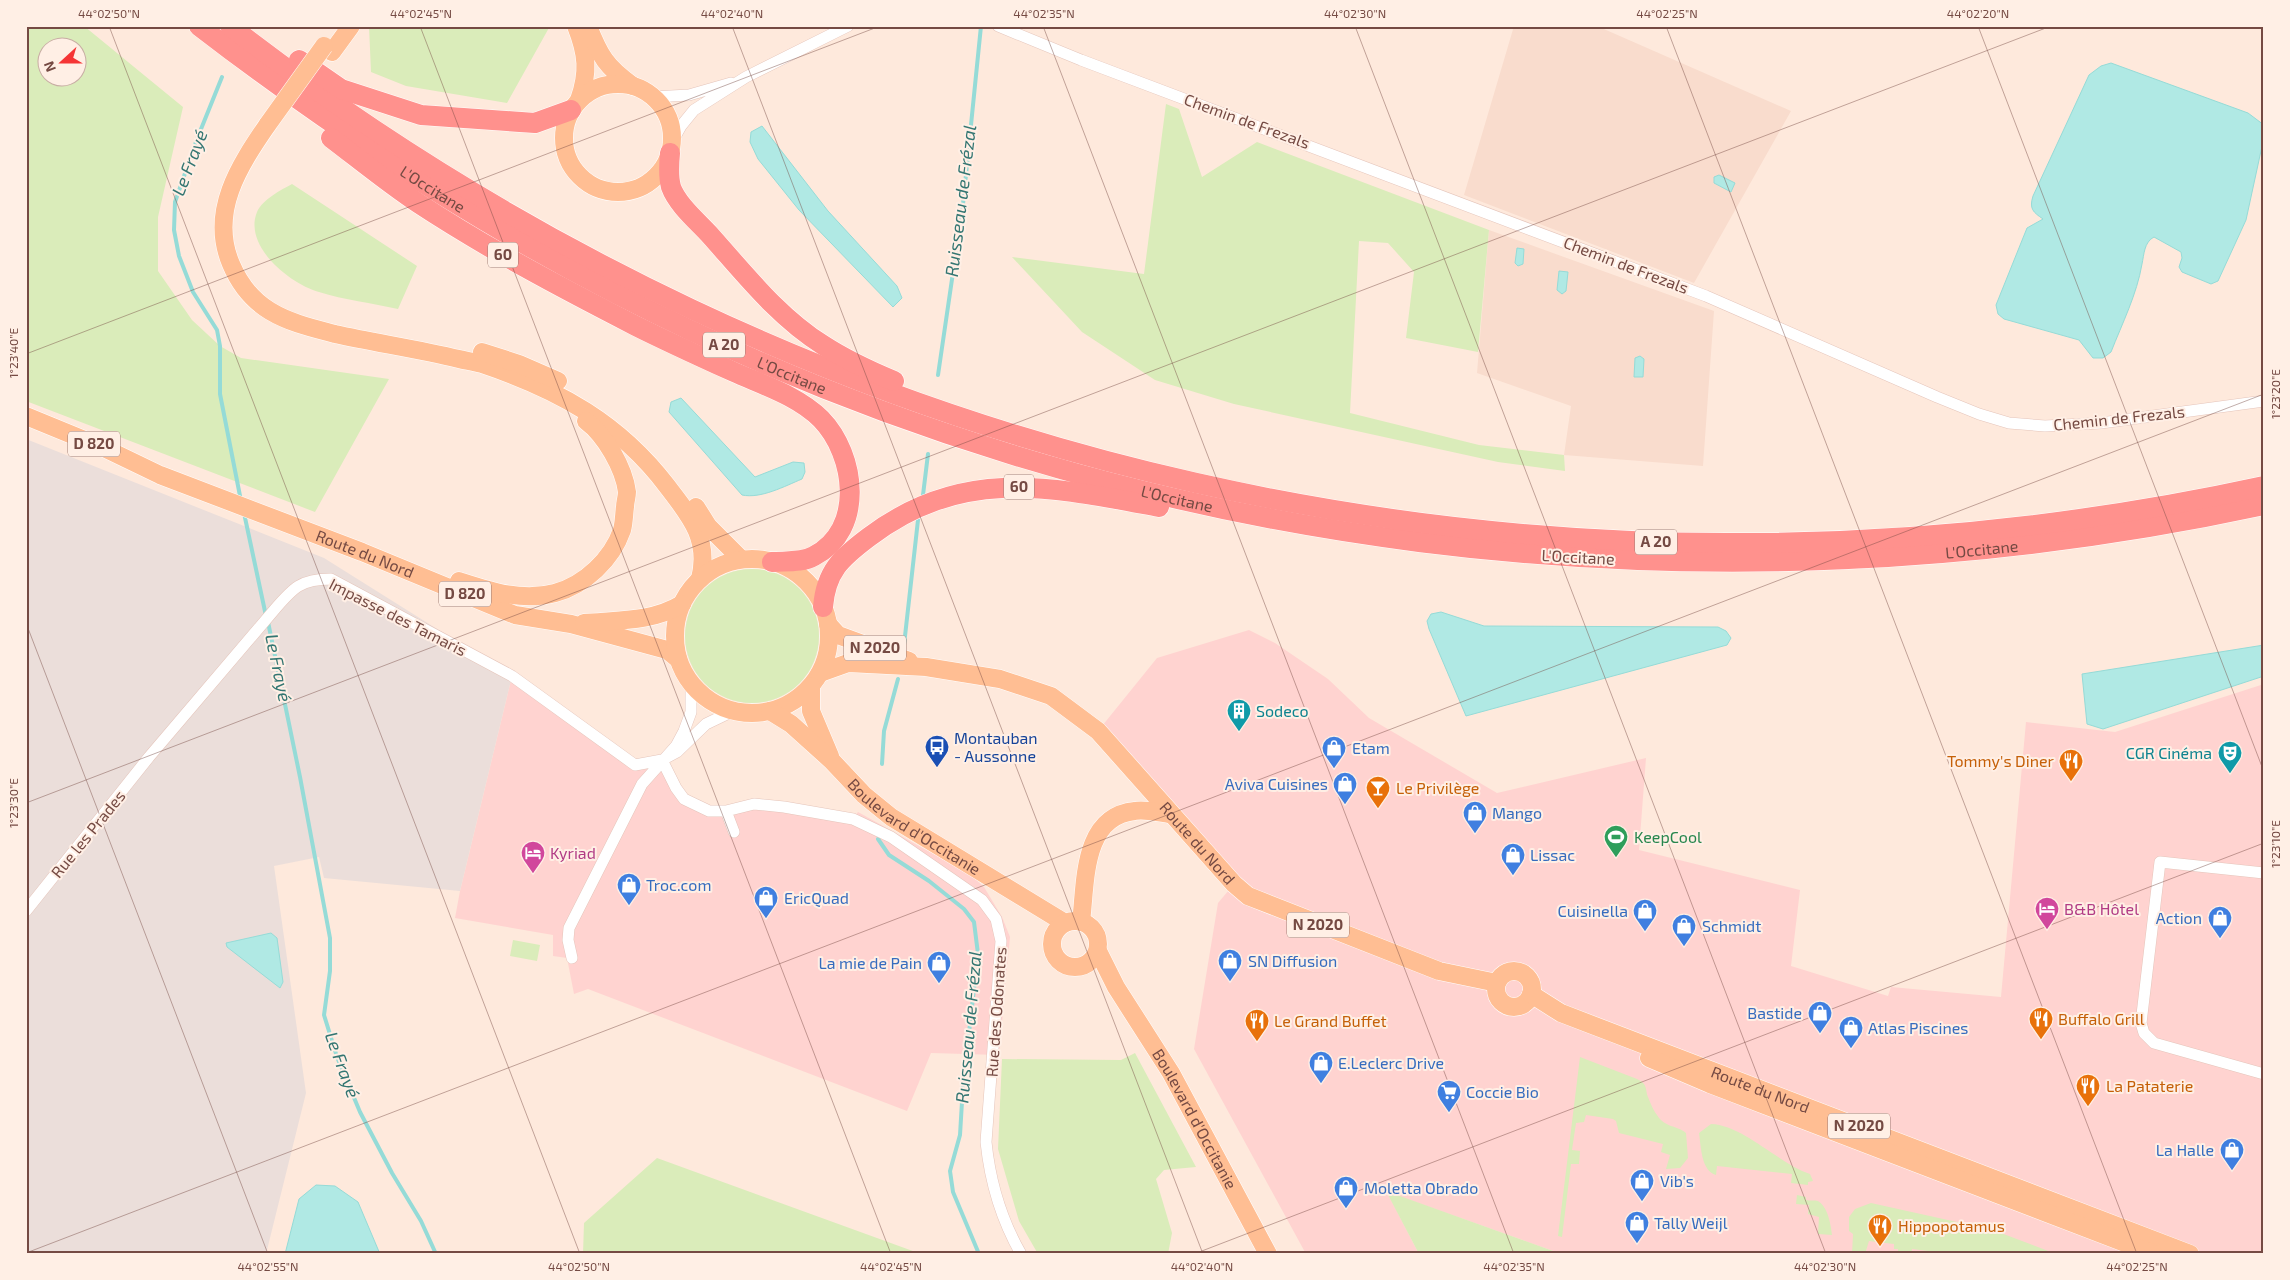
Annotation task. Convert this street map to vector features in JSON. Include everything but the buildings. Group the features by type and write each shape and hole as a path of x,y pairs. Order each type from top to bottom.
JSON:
{"highway":[{"name":"L'Occitane","path":"199,26 236,55 385,159 473,214 619,295 747,356 849,398 962,438 1124,486 1265,518 1356,534 1515,554 1582,558 1782,562 1856,560 2023,546 2123,532 2264,505"},
{"name":"L'Occitane","path":"230,26 320,92 461,185 542,233 630,280 764,342 856,380 970,421 1053,447 1216,488 1355,514 1448,528 1572,539 1713,544 1862,542 2013,529 2124,513 2264,486"},
{"path":"248,26 341,89 421,115 535,123 575,105"},
{"name":"60","path":"236,55 328,136 418,202 490,248 563,289 787,396 820,418 837,437 846,457 850,480 849,504 845,521 830,545 816,556 806,560 772,562"},
{"path":"671,148 669,173 672,188 683,205 756,287 822,345 862,368 1053,447"},
{"name":"60","path":"826,615 827,580 834,568 855,548 891,522 930,502 978,489 1003,487 1040,488 1080,492 1162,508 1265,518"}],"main road":[{"path":"328,49 338,26"},
{"path":"351,26 328,49 273,127 244,183 236,206 234,231 239,254 248,274 261,289 281,305 309,317 348,327 434,341 485,353 555,379 610,414 640,440 664,464 708,526 741,559"},
{"path":"576,26 582,42 586,64 584,85 565,123 563,137 565,151 570,165 579,176 596,188 617,193 631,191 644,186 656,177 664,166 671,148 671,126 664,110 654,97 616,74 603,60 588,26"},
{"path":"575,105 586,94 604,85 624,84 634,86"},
{"path":"273,127 247,154 233,179 224,206 223,234 228,257 238,279 252,296 277,315 306,327 483,364 549,389 581,406 633,447 656,471 696,529 704,548 700,578 682,604 674,631 678,659 691,684 710,701 733,711 751,713 770,711 792,702 815,680 828,649 826,615 815,591 803,578 789,568 772,562 741,559 719,566 700,578"},
{"path":"362,552 386,556 488,590 525,598 555,593 585,580 606,557 622,529 626,492 614,453 594,427 575,412 483,364"},
{"name":"Route du Nord","path":"26,416 104,448 160,475"},
{"name":"Route du Nord","path":"26,428 104,459 160,475 234,503 362,552 515,615 572,624 667,650 678,659"},
{"name":"Route du Nord","path":"572,624 650,618 668,612 682,604"},
{"name":"Route du Nord","path":"826,615 838,635 926,667"},
{"name":"Route du Nord","path":"815,680 848,663 926,667 1000,679 1051,696 1071,709 1098,731 1234,884 1259,902 1439,971 1497,983"},
{"name":"Boulevard d'Occitanie","path":"815,680 811,711 832,761"},
{"name":"Boulevard d'Occitanie","path":"770,711 791,724 832,761 864,795 892,818 1029,902 1073,922 1092,928 1099,941 1098,951 1116,987 1171,1073 1268,1254"},
{"path":"1053,938 1057,930 1073,922 1089,855 1097,832 1114,816 1136,810 1170,814"},
{"name":"Boulevard d'Occitanie","path":"1029,902 1053,938 1053,952 1062,964 1077,968 1085,966 1116,987"},
{"path":"1085,966 1091,962 1098,951"},
{"path":"1515,971 1523,974 1530,983 1528,998 1515,1007 1504,1004 1497,995 1497,983 1507,972 1515,971"},
{"name":"Route du Nord","path":"1528,998 1558,1022 1710,1084 2154,1254"},
{"name":"Route du Nord","path":"1528,998 1562,1013 2190,1254"}],"street":[{"path":"671,148 681,126 694,110 746,77 848,26"},
{"name":"Chemin de Frezals","path":"998,26 1081,60 1706,296 1937,397 1979,414 2009,423 2045,426 2101,423 2264,401"},
{"path":"654,97 689,95 746,77"},
{"name":"Impasse des Tamaris","path":"149,757 294,588 313,579 331,579 512,676 635,765 662,760 677,752 706,724 733,711"},
{"name":"Impasse des Tamaris","path":"572,958 568,940 569,928 642,784 676,746 684,732 691,712 691,684"},
{"name":"Rue les Prades","path":"26,911 149,757"},
{"name":"Rue des Odonates","path":"662,760 676,788 684,799 709,811 726,811 754,804 784,807 853,819 891,837 982,900 996,920 1001,941 1001,963 986,1142 988,1163 1003,1217 1021,1254"},
{"path":"726,811 734,832"},
{"path":"2264,873 2160,862 2141,1023 2144,1033 2154,1043 2264,1074"}],"shaded area":[{"path":"1514,26 1597,26 1791,111 1694,283 1464,195"},
{"path":"1489,230 1714,311 1703,466 1564,455 1571,406 1477,373"},
{"path":"26,439 324,558 512,676 460,891 324,878 319,857 274,866 306,1093 266,1254 26,1254"},
{"path":"1249,630 1275,643 1328,679 1369,718 1497,793 1646,758 1639,850 1800,890 1791,966 1888,996 1891,987 2001,997 2026,722 2115,732 2264,684 2264,1254 1556,1254 1556,1252 1387,1192 1419,1254 1306,1254 1194,1049 1218,903 1234,884 1098,731 1157,658"},
{"path":"512,676 635,765 662,760 676,788 709,811 754,804 853,819 858,812 971,875 984,887 1002,917 1010,937 999,1055 931,1053 907,1111 588,989 574,994 567,958 553,956 553,935 455,918"}],"green space":[{"path":"26,26 84,26 183,107 158,217 158,271 192,320 220,346 241,358 389,379 315,512 26,401"},
{"path":"369,26 550,26 507,103 406,86 371,72"},
{"path":"1166,104 1179,109 1202,177 1257,142 1489,230 1478,352 1406,338 1414,272 1388,243 1359,241 1350,413 1479,445 1564,455 1565,471 1498,462 1234,404 1155,380 1082,332 1012,257 1144,274"},
{"path":"292,184 417,266 398,309 338,297 307,288 295,281 272,262 257,238 254,225 257,212 268,199"},
{"path":"752,569 778,574 799,589 814,610 819,636 814,662 799,683 778,698 752,703 726,698 705,683 690,662 685,636 690,610 705,589 726,574"},
{"path":"513,940 540,945 537,961 510,956"},
{"path":"1135,1053 1196,1167 1164,1170 1156,1179 1172,1233 1168,1254 1038,1254 1019,1221 998,1149 1002,1059 1121,1060"},
{"path":"1580,1057 1643,1083 1652,1106 1660,1119 1686,1133 1688,1158 1680,1168 1666,1169 1670,1155 1661,1152 1663,1144 1619,1133 1616,1121 1613,1119 1586,1115 1584,1122 1576,1123 1572,1150 1580,1151 1579,1164 1571,1164 1562,1237 1558,1236"},
{"path":"1711,1124 1723,1126 1748,1137 1786,1162 1810,1174 1813,1181 1808,1182 1808,1185 1791,1183 1792,1174 1717,1166 1716,1175 1711,1173 1707,1169 1703,1157 1699,1133"},
{"path":"657,1158 921,1254 583,1254 584,1223"},
{"path":"1386,1191 1556,1252 1556,1254 1419,1254"},
{"path":"1797,1195 1806,1197 1806,1200 1818,1201 1824,1207 1831,1226 1832,1235 1818,1234 1819,1217 1808,1214 1809,1205 1796,1204"},
{"path":"1871,1203 1993,1230 2056,1254 1953,1254 1912,1249 1911,1254 1898,1254 1898,1249 1894,1249 1894,1244 1869,1241 1865,1254 1852,1254 1853,1234 1849,1231 1849,1217 1855,1209"}],"water":[{"path":"2111,63 2248,113 2264,125 2264,137 2246,220 2218,281 2211,284 2182,272 2179,267 2182,258 2181,252 2154,237 2146,245 2133,298 2111,352 2103,358 2093,358 2079,340 2004,319 1998,314 1996,305 2027,228 2043,219 2033,210 2031,204 2033,196 2089,75 2101,66"},
{"path":"762,126 828,211 897,286 902,298 893,307 799,210 758,159 750,142 751,132"},
{"path":"1719,175 1735,183 1731,192 1714,183 1714,177"},
{"path":"1517,248 1524,249 1523,264 1518,266 1515,263"},
{"path":"1559,271 1568,272 1566,291 1562,294 1557,290"},
{"path":"1640,356 1644,359 1643,377 1634,377 1635,358"},
{"path":"681,398 755,477 793,462 804,463 805,472 802,479 765,494 742,495 669,412 671,402"},
{"path":"1441,612 1484,626 1718,627 1726,631 1731,638 1727,645 1466,716 1427,621 1431,614"},
{"path":"2264,645 2264,676 2103,729 2087,724 2082,674"},
{"path":"271,933 277,938 283,982 280,988 227,947 226,943"},
{"path":"316,1185 335,1186 358,1202 380,1254 285,1254 299,1199"}],"waterway":[{"name":"Ruisseau de Frézal","path":"938,375 963,204 981,26"},
{"name":"Le Frayé","path":"222,77 197,139 175,202 174,230 179,256 193,292 217,330 220,346 220,394 241,501"},
{"name":"Ruisseau de Frézal","path":"923,495 928,454"},
{"name":"Le Frayé","path":"244,513 266,616"},
{"name":"Ruisseau de Frézal","path":"904,645 918,520"},
{"name":"Le Frayé","path":"268,622 300,777 330,938 330,971 324,1015 337,1057 360,1112 392,1173 421,1221 436,1254"},
{"name":"Ruisseau de Frézal","path":"882,764 884,731 898,679"},
{"name":"Ruisseau de Frézal","path":"878,839 889,855 929,881 964,909 974,922 978,954 963,1085 960,1135 950,1171 953,1192 979,1254"}],"place":[{"name":"Sodeco","path":"1239,732"},
{"name":"Montauban - Aussonne","path":"937,768"},
{"name":"Etam","path":"1334,769"},
{"name":"CGR Cinéma","path":"2230,774"},
{"name":"Tommy's Diner","path":"2071,782"},
{"name":"Aviva Cuisines","path":"1345,805"},
{"name":"Le Privilège","path":"1378,809"},
{"name":"Mango","path":"1475,834"},
{"name":"KeepCool","path":"1616,858"},
{"name":"Kyriad","path":"533,874"},
{"name":"Lissac","path":"1513,876"},
{"name":"Troc.com","path":"629,906"},
{"name":"EricQuad","path":"766,919"},
{"name":"B&B Hôtel","path":"2047,930"},
{"name":"Cuisinella","path":"1645,932"},
{"name":"Action","path":"2220,939"},
{"name":"Schmidt","path":"1684,947"},
{"name":"SN Diffusion","path":"1230,982"},
{"name":"La mie de Pain","path":"939,984"},
{"name":"Bastide","path":"1820,1034"},
{"name":"Buffalo Grill","path":"2041,1040"},
{"name":"Le Grand Buffet","path":"1257,1042"},
{"name":"Atlas Piscines","path":"1851,1049"},
{"name":"E.Leclerc Drive","path":"1321,1084"},
{"name":"La Pataterie","path":"2088,1107"},
{"name":"Coccie Bio","path":"1449,1113"},
{"name":"La Halle","path":"2232,1171"},
{"name":"Vib's","path":"1642,1202"},
{"name":"Moletta Obrado","path":"1346,1209"},
{"name":"Tally Weijl","path":"1637,1244"},
{"name":"Hippopotamus","path":"1880,1247"}]}
